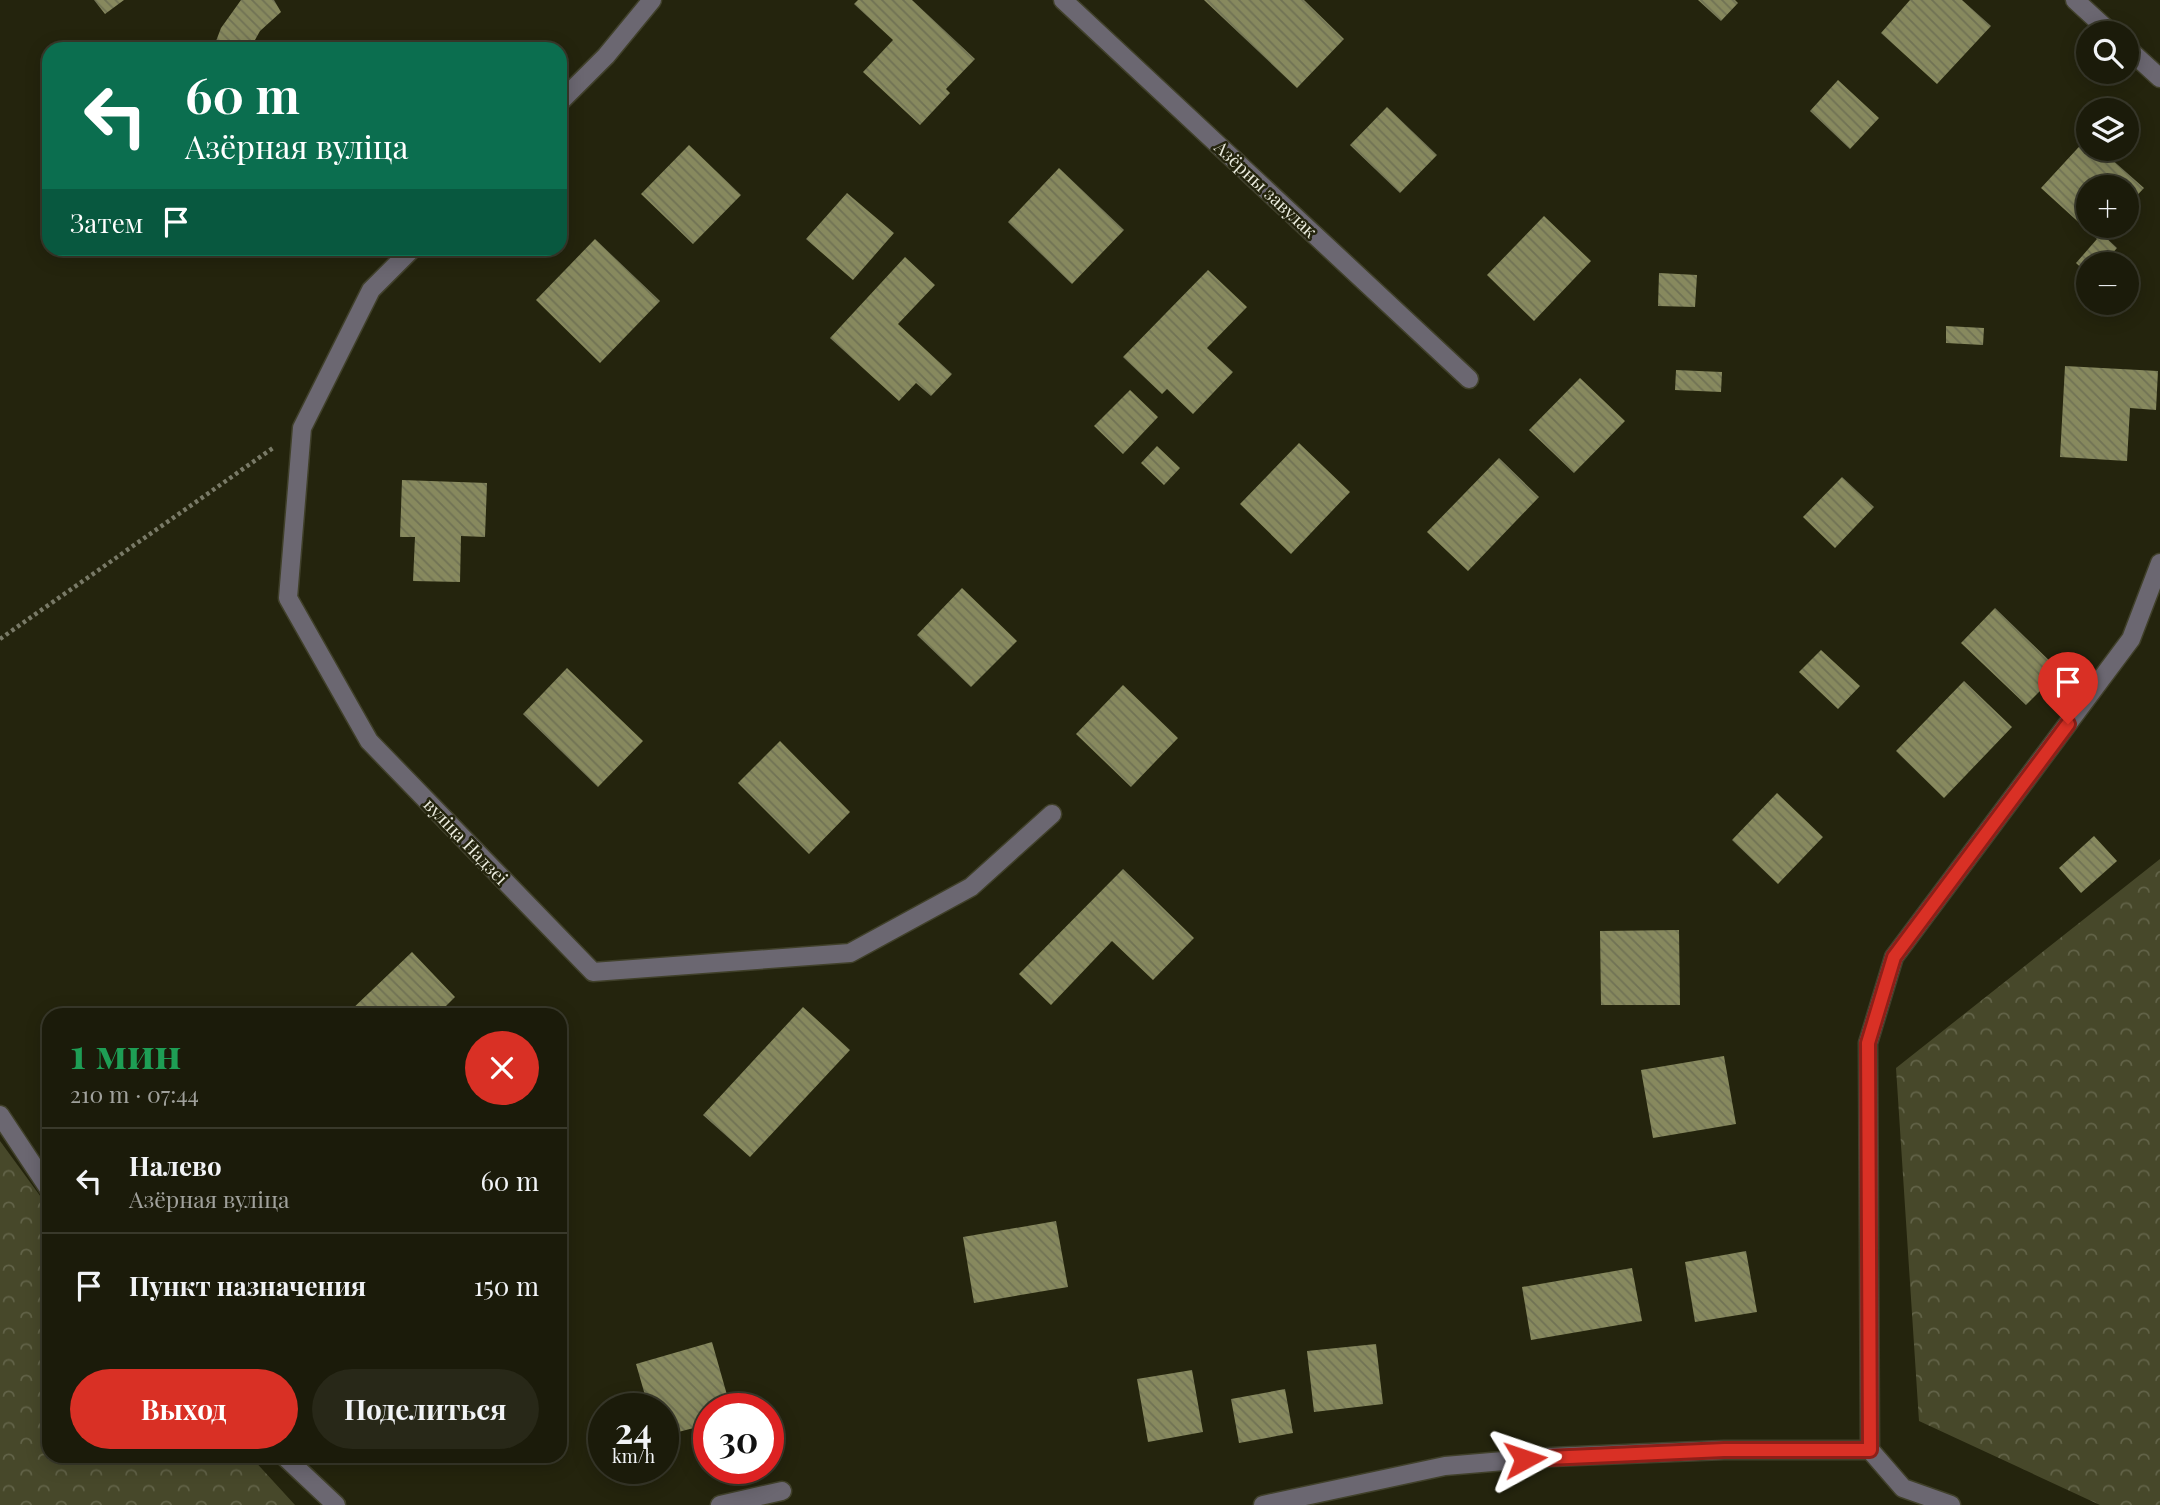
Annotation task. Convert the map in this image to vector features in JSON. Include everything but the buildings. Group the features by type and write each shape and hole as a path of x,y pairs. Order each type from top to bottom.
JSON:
{"street":[{"path":"567,95 606,56 652,0"},
{"name":"Азёрны завулак","path":"1063,0 1469,379"},
{"path":"2076,0 2098,21"},
{"path":"2139,59 2160,78"},
{"name":"вуліца Надзеі","path":"405,256 371,290 302,428 288,598 369,741 593,972 850,953 971,887 1052,814"},
{"path":"1951,1505 1903,1488 1870,1450 1868,1043 1894,957 2132,639 2160,563"},
{"path":"0,1115 42,1178"},
{"path":"1263,1505 1446,1466 1551,1457 1724,1450 1870,1450"},
{"path":"291,1463 336,1505"},
{"path":"720,1505 782,1491"}],"path":[{"path":"0,639 302,428"}],"green space":[{"path":"2160,859 2160,1505 2100,1505 1919,1421 1896,1068"},
{"path":"0,1141 42,1198 42,1463 256,1463 295,1505 0,1505"}],"route":[{"path":"1525,1459 1724,1450 1870,1450 1868,1043 1894,957 2068,724"}]}
